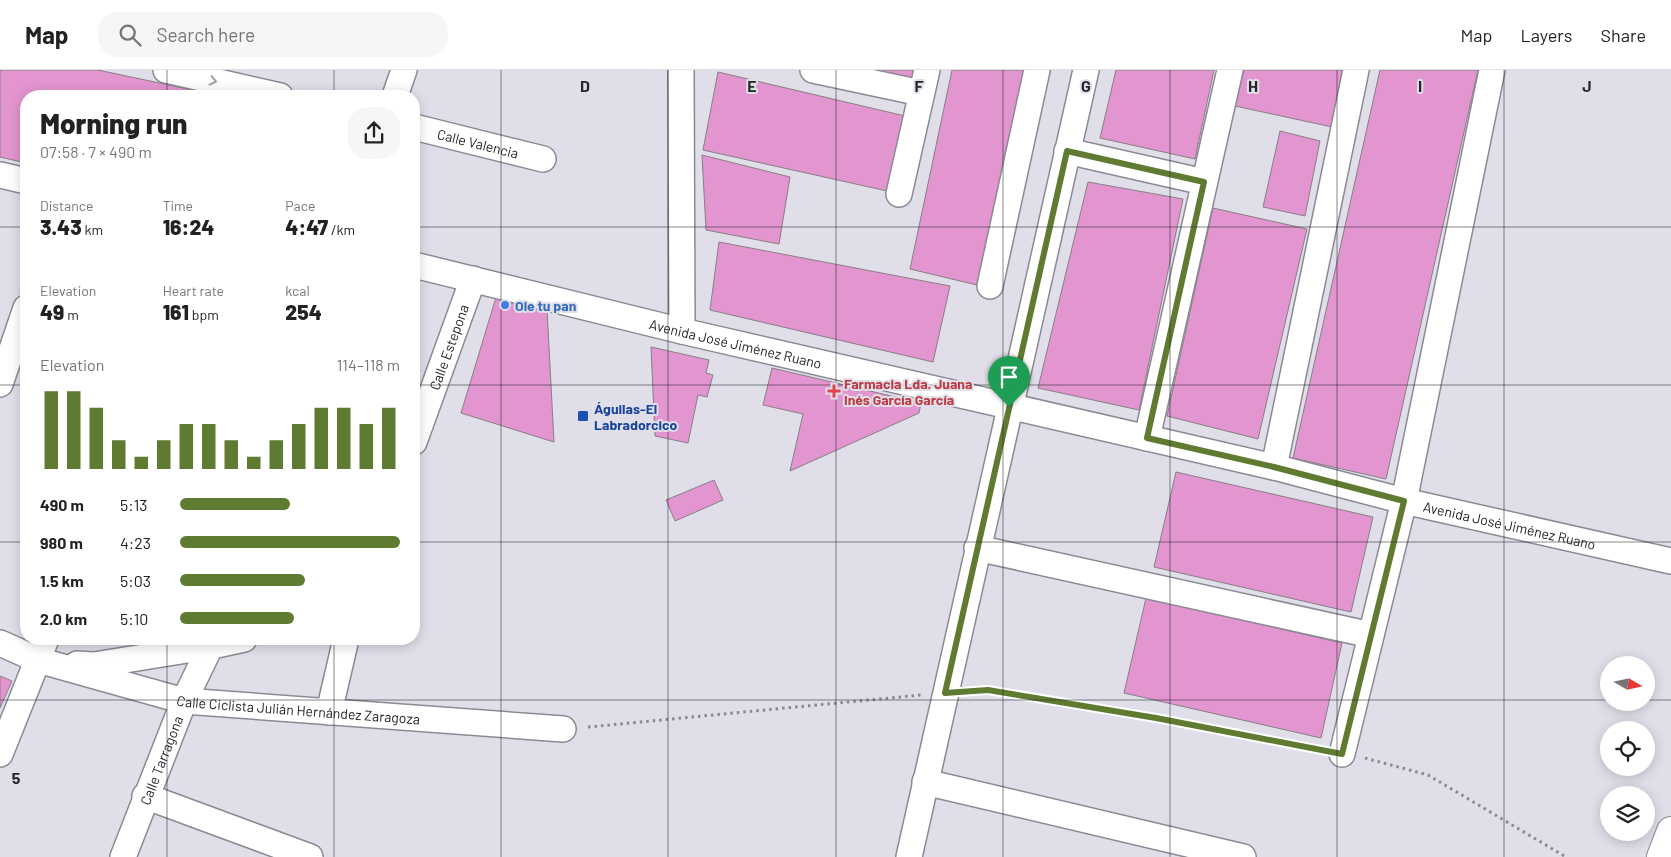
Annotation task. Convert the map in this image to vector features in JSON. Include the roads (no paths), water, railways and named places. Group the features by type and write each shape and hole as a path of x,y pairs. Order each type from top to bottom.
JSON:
{"main road":[{"path":"1661,857 1671,831"}],"street":[{"path":"166,70 254,85 266,90"},
{"path":"397,90 404,70"},
{"path":"681,70 682,331"},
{"path":"813,70 924,81 899,194"},
{"path":"990,286 1037,70"},
{"path":"908,857 1086,70"},
{"path":"1147,438 1230,70"},
{"path":"1274,467 1356,70"},
{"path":"1342,754 1404,501 1492,70"},
{"name":"Calle Valencia","path":"420,128 543,159"},
{"path":"1067,151 1204,182"},
{"path":"0,175 20,180"},
{"name":"Avenida José Jiménez Ruano","path":"420,266 682,331 1274,467 1404,501 1671,561"},
{"name":"Calle Estepona","path":"420,425 473,278"},
{"path":"0,384 20,326"},
{"path":"977,548 1371,635"},
{"name":"Calle Ciclista Julián Hernández Zaragoza","path":"0,644 42,650 94,665 197,645"},
{"name":"Calle Tarragona","path":"123,857 145,796 184,701 212,645"},
{"path":"329,712 345,645"},
{"path":"0,754 42,650"},
{"name":"Calle Ciclista Julián Hernández Zaragoza","path":"42,650 184,701 563,729"},
{"path":"925,782 1243,857"},
{"path":"145,796 310,857"}],"place":[{"name":"Ole tu pan","path":"505,305"},
{"name":"Farmacia Lda. Juana Inés García García","path":"834,391"},
{"name":"Águilas-El Labradorcico","path":"583,416"}]}
